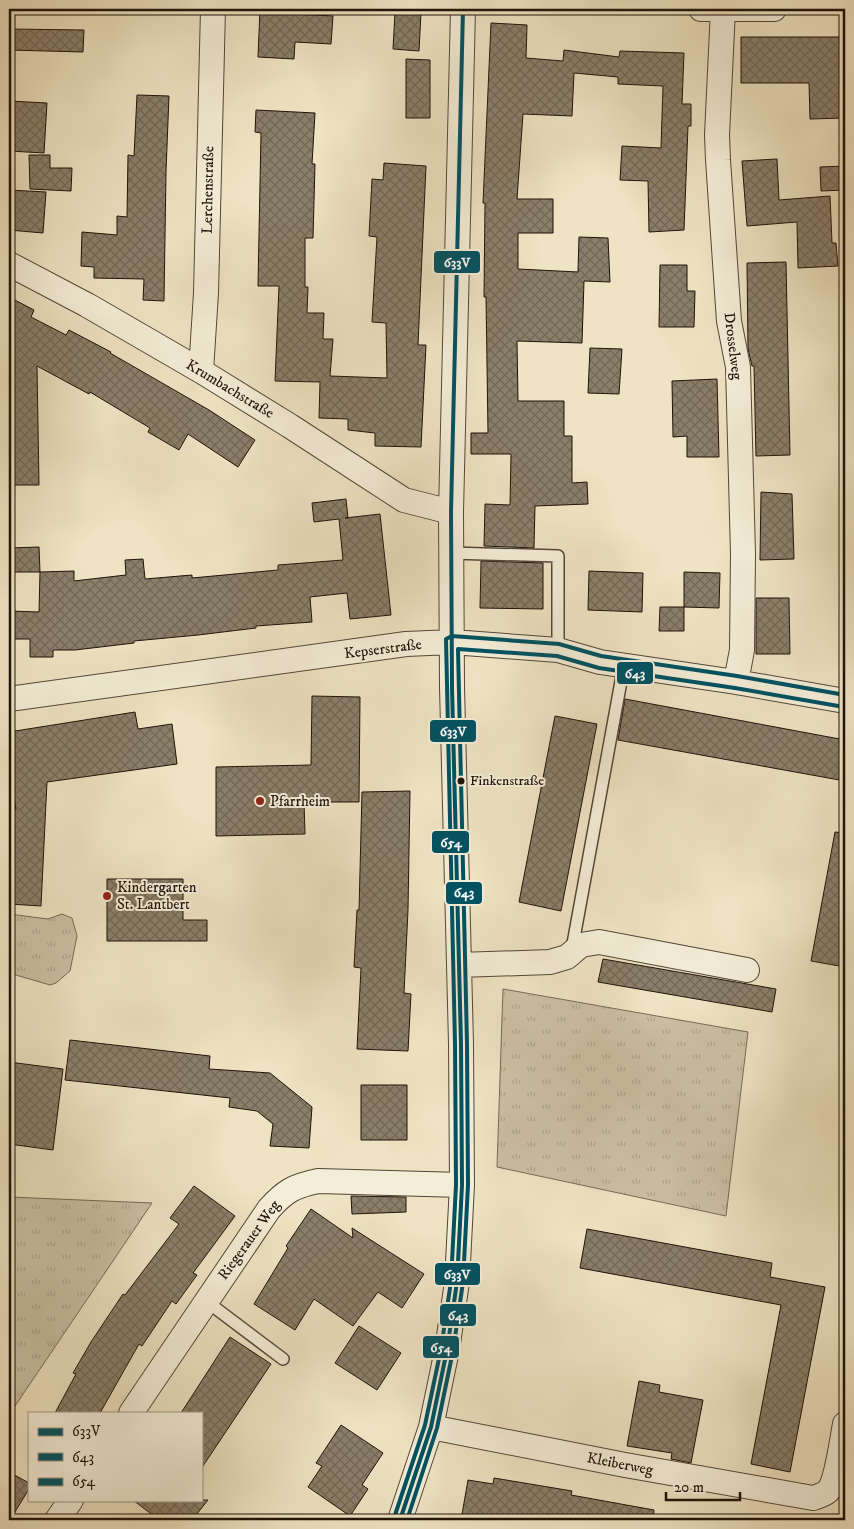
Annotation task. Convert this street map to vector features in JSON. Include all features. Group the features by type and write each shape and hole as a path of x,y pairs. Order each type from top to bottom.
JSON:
{"street":[{"name":"Lerchenstraße","path":"201,371 206,293 213,9"},
{"path":"400,1520 431,1427 447,1350 457,1282 462,1185 451,512 463,9"},
{"path":"701,9 774,9"},
{"name":"Drosselweg","path":"723,9 718,160 729,321 738,368 742,512 742,650 736,682"},
{"name":"Krumbachstraße","path":"9,264 87,305 201,371 404,500 451,512"},
{"name":"Kepserstraße","path":"9,699 406,644 452,642 558,650 600,662 736,682 845,701"},
{"path":"459,965 550,962 567,957 581,945 598,942 747,970"},
{"name":"Riegerauer Weg","path":"132,1412 269,1210 284,1193 302,1184 318,1181 462,1185"},
{"name":"Kleiberweg","path":"431,1427 625,1466 813,1498 826,1493 833,1480 845,1424"},
{"path":"57,1520 70,1502"}],"lane":[{"path":"451,553 558,556 558,650"},
{"path":"572,953 624,666"},
{"path":"206,1301 282,1359"}],"green space":[{"path":"9,914 48,919 62,914 72,918 77,936 70,971 56,983 50,985 9,973"},
{"path":"503,989 748,1032 726,1216 497,1167"},
{"path":"9,1197 152,1203 9,1415"}],"building":[{"path":"260,9 296,9 296,14 333,16 331,44 295,42 294,59 258,57"},
{"path":"395,12 421,13 419,51 393,49"},
{"path":"491,23 527,25 526,58 563,61 564,50 619,57 620,51 684,53 682,104 691,104 691,126 688,126 684,230 649,232 648,181 620,180 622,146 661,148 663,86 618,84 618,77 574,73 572,116 523,114 517,199 553,199 553,233 518,233 518,269 578,272 579,237 608,238 610,282 584,281 582,343 517,341 518,401 564,401 564,436 572,436 572,483 587,482 588,504 535,506 534,548 484,546 485,504 510,505 511,454 471,454 471,433 488,433 486,297 484,297 485,203 483,203"},
{"path":"9,29 84,30 83,52 9,50"},
{"path":"741,37 845,37 845,118 810,119 809,83 741,83"},
{"path":"406,59 430,60 430,118 406,118"},
{"path":"137,95 169,96 164,301 143,300 144,279 94,278 94,267 81,266 82,232 117,235 117,216 127,217 128,155 134,156"},
{"path":"9,101 47,103 44,153 9,151"},
{"path":"256,110 315,113 312,164 315,164 313,238 305,238 305,287 308,287 307,313 324,313 323,339 333,339 330,376 387,378 386,323 372,322 377,237 369,236 372,179 383,180 384,163 426,166 418,345 426,345 421,447 375,446 375,433 348,430 348,419 319,418 320,382 275,381 279,286 258,286 261,133 255,132"},
{"path":"29,155 50,155 50,168 72,168 71,191 30,189"},
{"path":"777,159 779,200 830,196 832,243 836,243 838,266 798,268 797,222 747,226 742,161"},
{"path":"845,166 845,190 821,191 820,167"},
{"path":"9,190 46,192 43,233 9,230"},
{"path":"786,262 790,455 756,456 754,366 752,366 748,349 747,263"},
{"path":"660,265 687,265 687,291 695,291 694,327 659,327"},
{"path":"9,297 34,310 31,317 66,335 69,330 111,352 209,410 255,440 238,467 188,434 179,450 148,432 150,428 90,392 89,394 37,366 39,485 9,485"},
{"path":"590,348 622,349 619,394 588,393"},
{"path":"717,379 719,457 687,457 687,436 673,437 672,381"},
{"path":"761,492 792,494 794,559 760,560"},
{"path":"346,499 348,518 380,514 391,615 350,619 347,593 310,597 312,622 256,626 256,628 134,641 134,643 75,650 53,650 53,657 30,657 30,639 9,639 9,611 39,612 40,572 74,571 74,581 126,575 125,560 143,559 145,579 192,575 192,578 278,570 278,565 343,560 339,519 314,522 312,503"},
{"path":"39,547 40,572 9,572 9,548"},
{"path":"481,561 543,563 543,609 480,608"},
{"path":"589,571 643,573 642,612 588,610"},
{"path":"684,572 720,573 719,608 684,607"},
{"path":"756,598 789,598 790,654 756,654"},
{"path":"660,607 684,607 684,631 659,631"},
{"path":"312,696 360,697 359,802 304,802 305,834 216,836 216,767 311,765"},
{"path":"625,699 845,740 845,781 618,740"},
{"path":"135,712 138,729 172,724 177,764 47,782 41,906 9,904 9,810 16,810 9,761 9,732"},
{"path":"555,716 597,724 561,911 519,902"},
{"path":"410,791 408,910 404,993 411,994 408,1051 357,1049 361,968 354,967 357,910 359,910 362,792"},
{"path":"835,832 845,833 845,967 811,961"},
{"path":"107,879 183,879 183,920 207,920 207,941 107,941"},
{"path":"603,959 776,989 772,1012 598,982"},
{"path":"70,1040 210,1056 209,1069 270,1073 312,1107 309,1148 270,1146 273,1124 257,1111 229,1107 230,1098 65,1080"},
{"path":"9,1062 63,1069 53,1150 9,1144"},
{"path":"361,1085 407,1085 407,1140 361,1140"},
{"path":"194,1186 235,1216 193,1273 197,1275 176,1304 172,1301 142,1346 139,1344 101,1412 56,1412 76,1374 73,1373 91,1342 123,1294 125,1295 179,1224 170,1218"},
{"path":"351,1196 406,1197 406,1212 352,1214"},
{"path":"311,1209 353,1238 352,1228 424,1274 402,1308 378,1292 353,1326 314,1299 295,1330 254,1304 288,1248 286,1246"},
{"path":"587,1229 772,1263 770,1277 825,1287 790,1472 751,1464 781,1305 580,1268"},
{"path":"359,1326 401,1353 377,1390 335,1363"},
{"path":"230,1337 271,1364 202,1468 202,1412 182,1412"},
{"path":"639,1381 660,1385 659,1392 703,1400 691,1463 671,1459 672,1453 627,1446"},
{"path":"341,1425 383,1453 362,1485 368,1489 350,1516 308,1487 322,1466 316,1463"},
{"path":"9,1472 28,1482 28,1491 9,1520"},
{"path":"494,1478 572,1491 571,1495 654,1510 653,1520 461,1520 468,1480 493,1484"},
{"path":"202,1500 208,1500 192,1520 159,1520 136,1502 202,1502"}],"transit line":[{"name":"633V","path":"400,1520 431,1427 447,1350 457,1282 462,1185 461,1044 452,687 451,512 463,9"},
{"name":"654","path":"394,1518 425,1425 441,1349 451,1281 456,1185 455,1044 446,639 452,636 559,644 601,656 737,676 845,695"},
{"name":"643","path":"407,1520 437,1428 453,1351 463,1282 468,1185 467,1044 458,649 557,656 599,668 735,688 844,707"}],"place":[{"name":"Finkenstraße","path":"461,781"},
{"name":"Pfarrheim","path":"260,801"},
{"name":"Kindergarten St. Lantbert","path":"107,896"}]}
